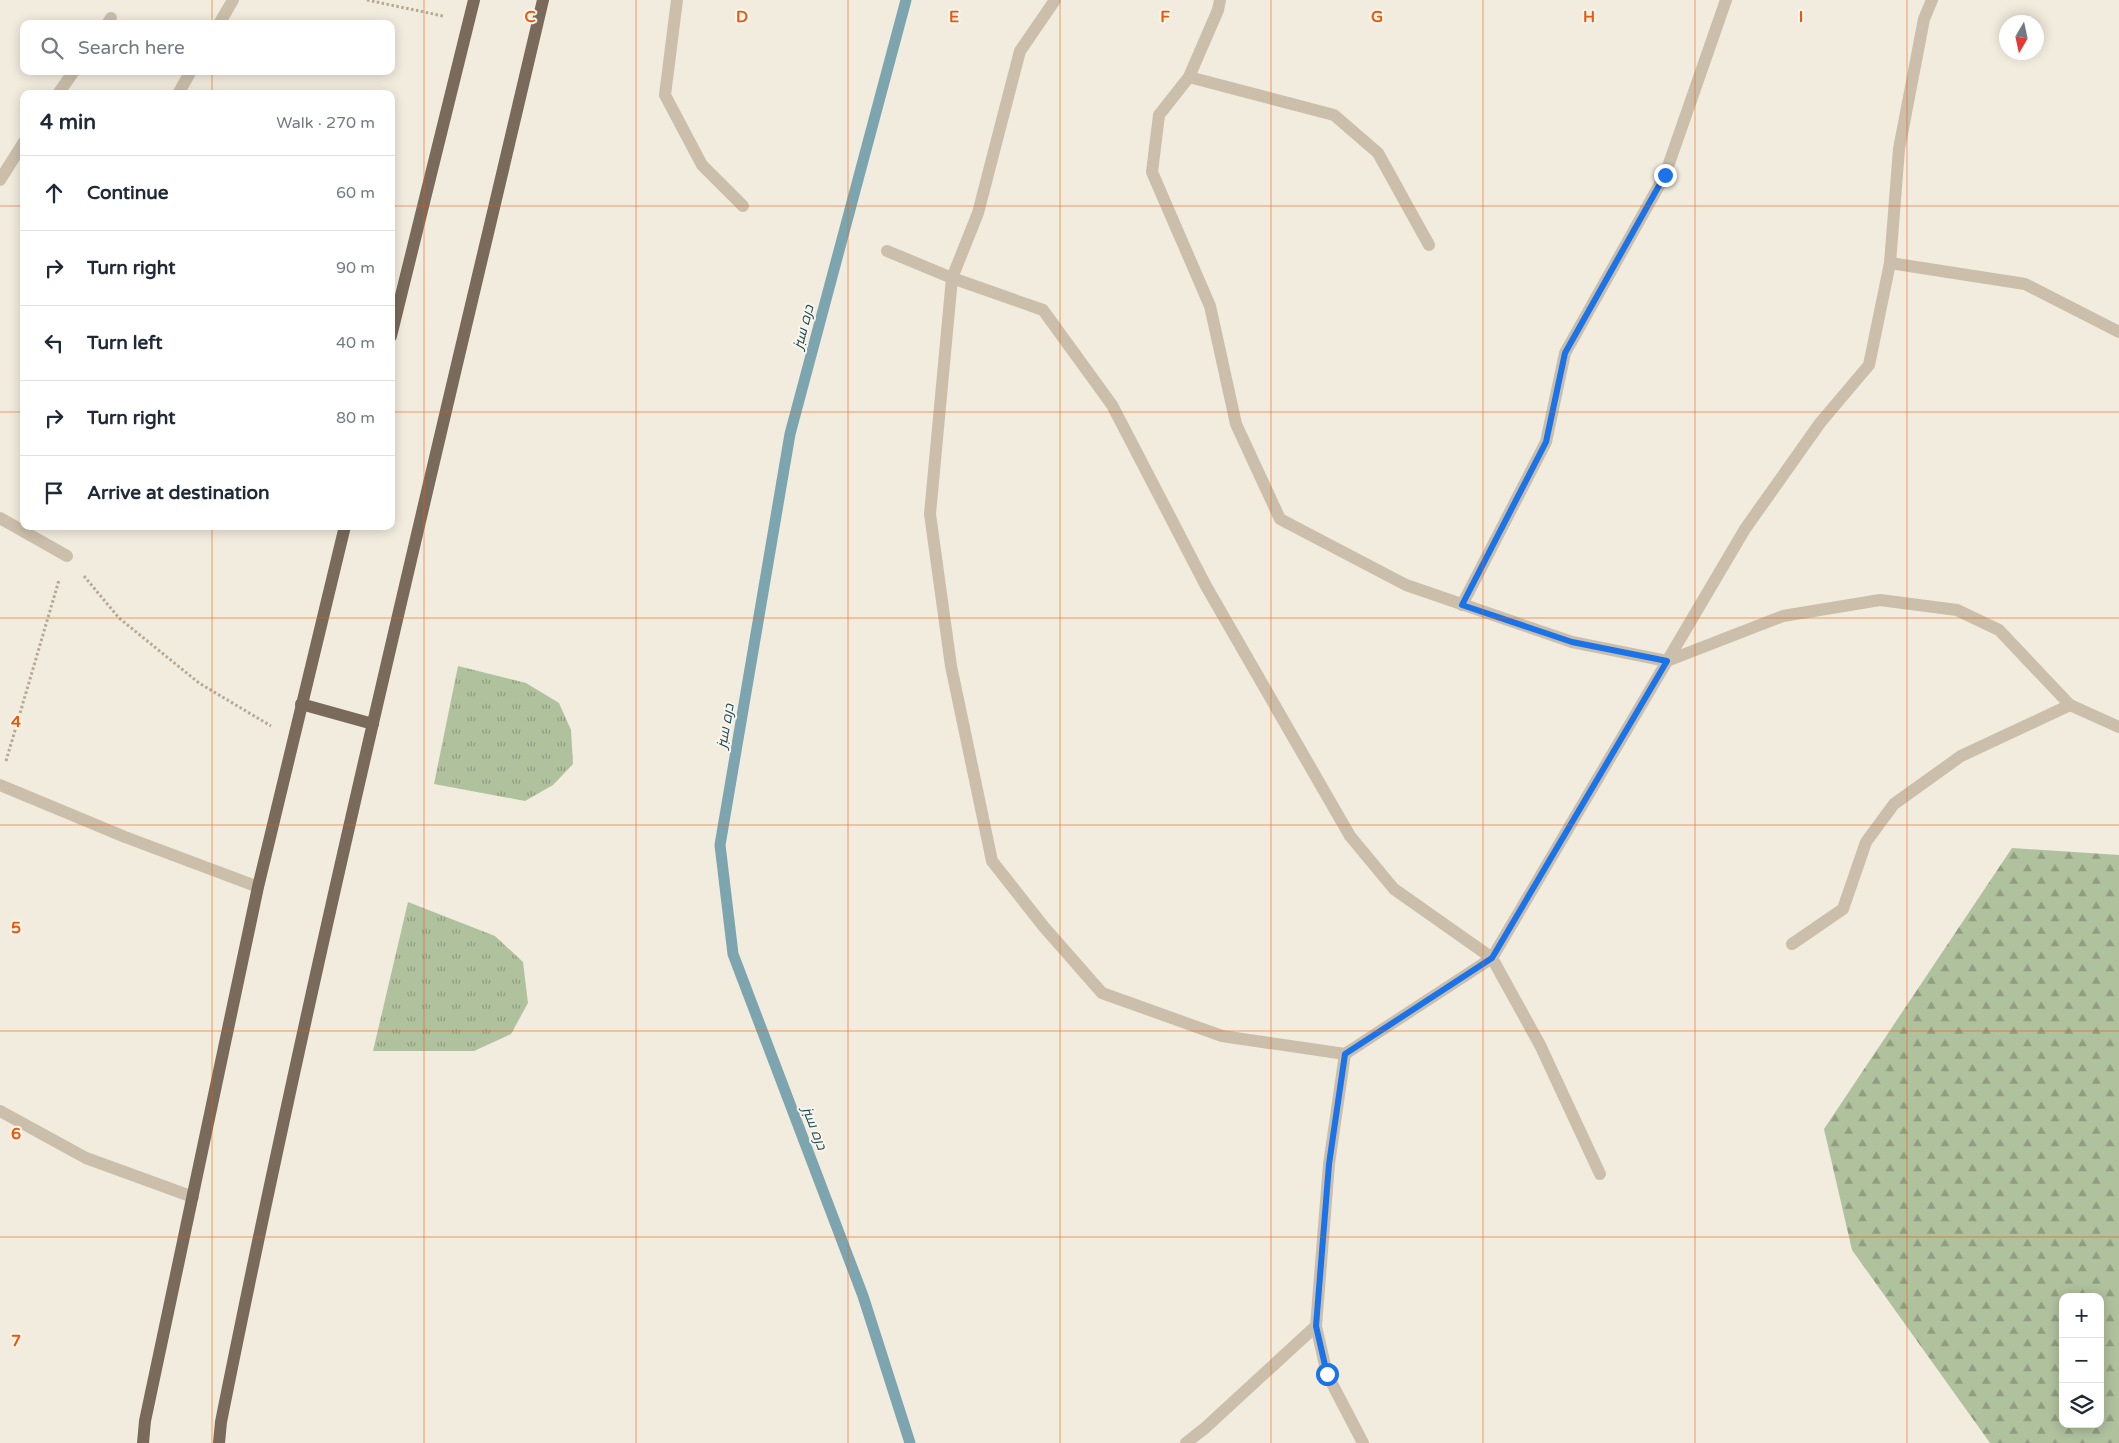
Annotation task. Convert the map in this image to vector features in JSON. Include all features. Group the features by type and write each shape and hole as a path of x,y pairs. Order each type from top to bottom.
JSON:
{"main road":[{"path":"395,320 474,0"},
{"path":"219,1443 221,1422 255,1255 372,724 543,0"},
{"path":"143,1443 144,1422 258,888 344,530"},
{"path":"301,704 372,724"}],"street":[{"path":"221,20 233,0"},
{"path":"676,0 666,95 702,165 743,206"},
{"path":"1055,0 1020,51 978,212 952,278 930,514 952,666 992,861 1044,927 1102,992 1222,1036 1345,1054 1492,958 1745,529 1820,423 1869,365 1890,263 1899,149 1924,19 1932,0"},
{"path":"1220,0 1218,10 1189,77 1159,115 1152,172 1210,306 1236,424 1280,520 1406,585 1572,642 1667,661 1783,616 1880,600 1957,610 1999,630 2070,705 2119,727"},
{"path":"1462,605 1546,442 1565,353 1665,175 1726,0"},
{"path":"61,90 71,75"},
{"path":"180,90 189,75"},
{"path":"1189,77 1334,114 1378,153 1429,245"},
{"path":"0,180 20,148"},
{"path":"887,251 952,278 1043,310 1112,405 1206,586 1350,836 1394,889 1492,958 1540,1045 1600,1174"},
{"path":"1890,263 2025,284 2119,332"},
{"path":"0,518 20,529"},
{"path":"21,530 67,556"},
{"path":"1792,944 1843,909 1866,842 1894,804 1961,756 2070,705"},
{"path":"0,785 125,837 258,888"},
{"path":"1345,1054 1329,1164 1316,1326 1327,1374 1363,1443"},
{"path":"0,1111 86,1158 193,1197"},
{"path":"1186,1443 1206,1428 1316,1326"}],"path":[{"path":"368,0 469,21"},
{"path":"67,556 119,618 192,677 295,740"},
{"path":"3,770 67,556"}],"green space":[{"path":"458,666 526,683 559,703 571,730 573,764 553,785 525,801 434,784"},
{"path":"2012,848 2119,855 2119,1443 1990,1443 1852,1250 1824,1129"},
{"path":"408,902 495,936 523,962 528,1003 511,1034 474,1051 373,1051"}],"waterway":[{"name":"دره سبز","path":"906,0 790,434 720,845 733,954 863,1296 910,1443"}],"route":[{"path":"1327,1374 1316,1326 1329,1164 1345,1054 1492,958 1667,661 1572,642 1462,605 1546,442 1565,353 1665,175"}]}
